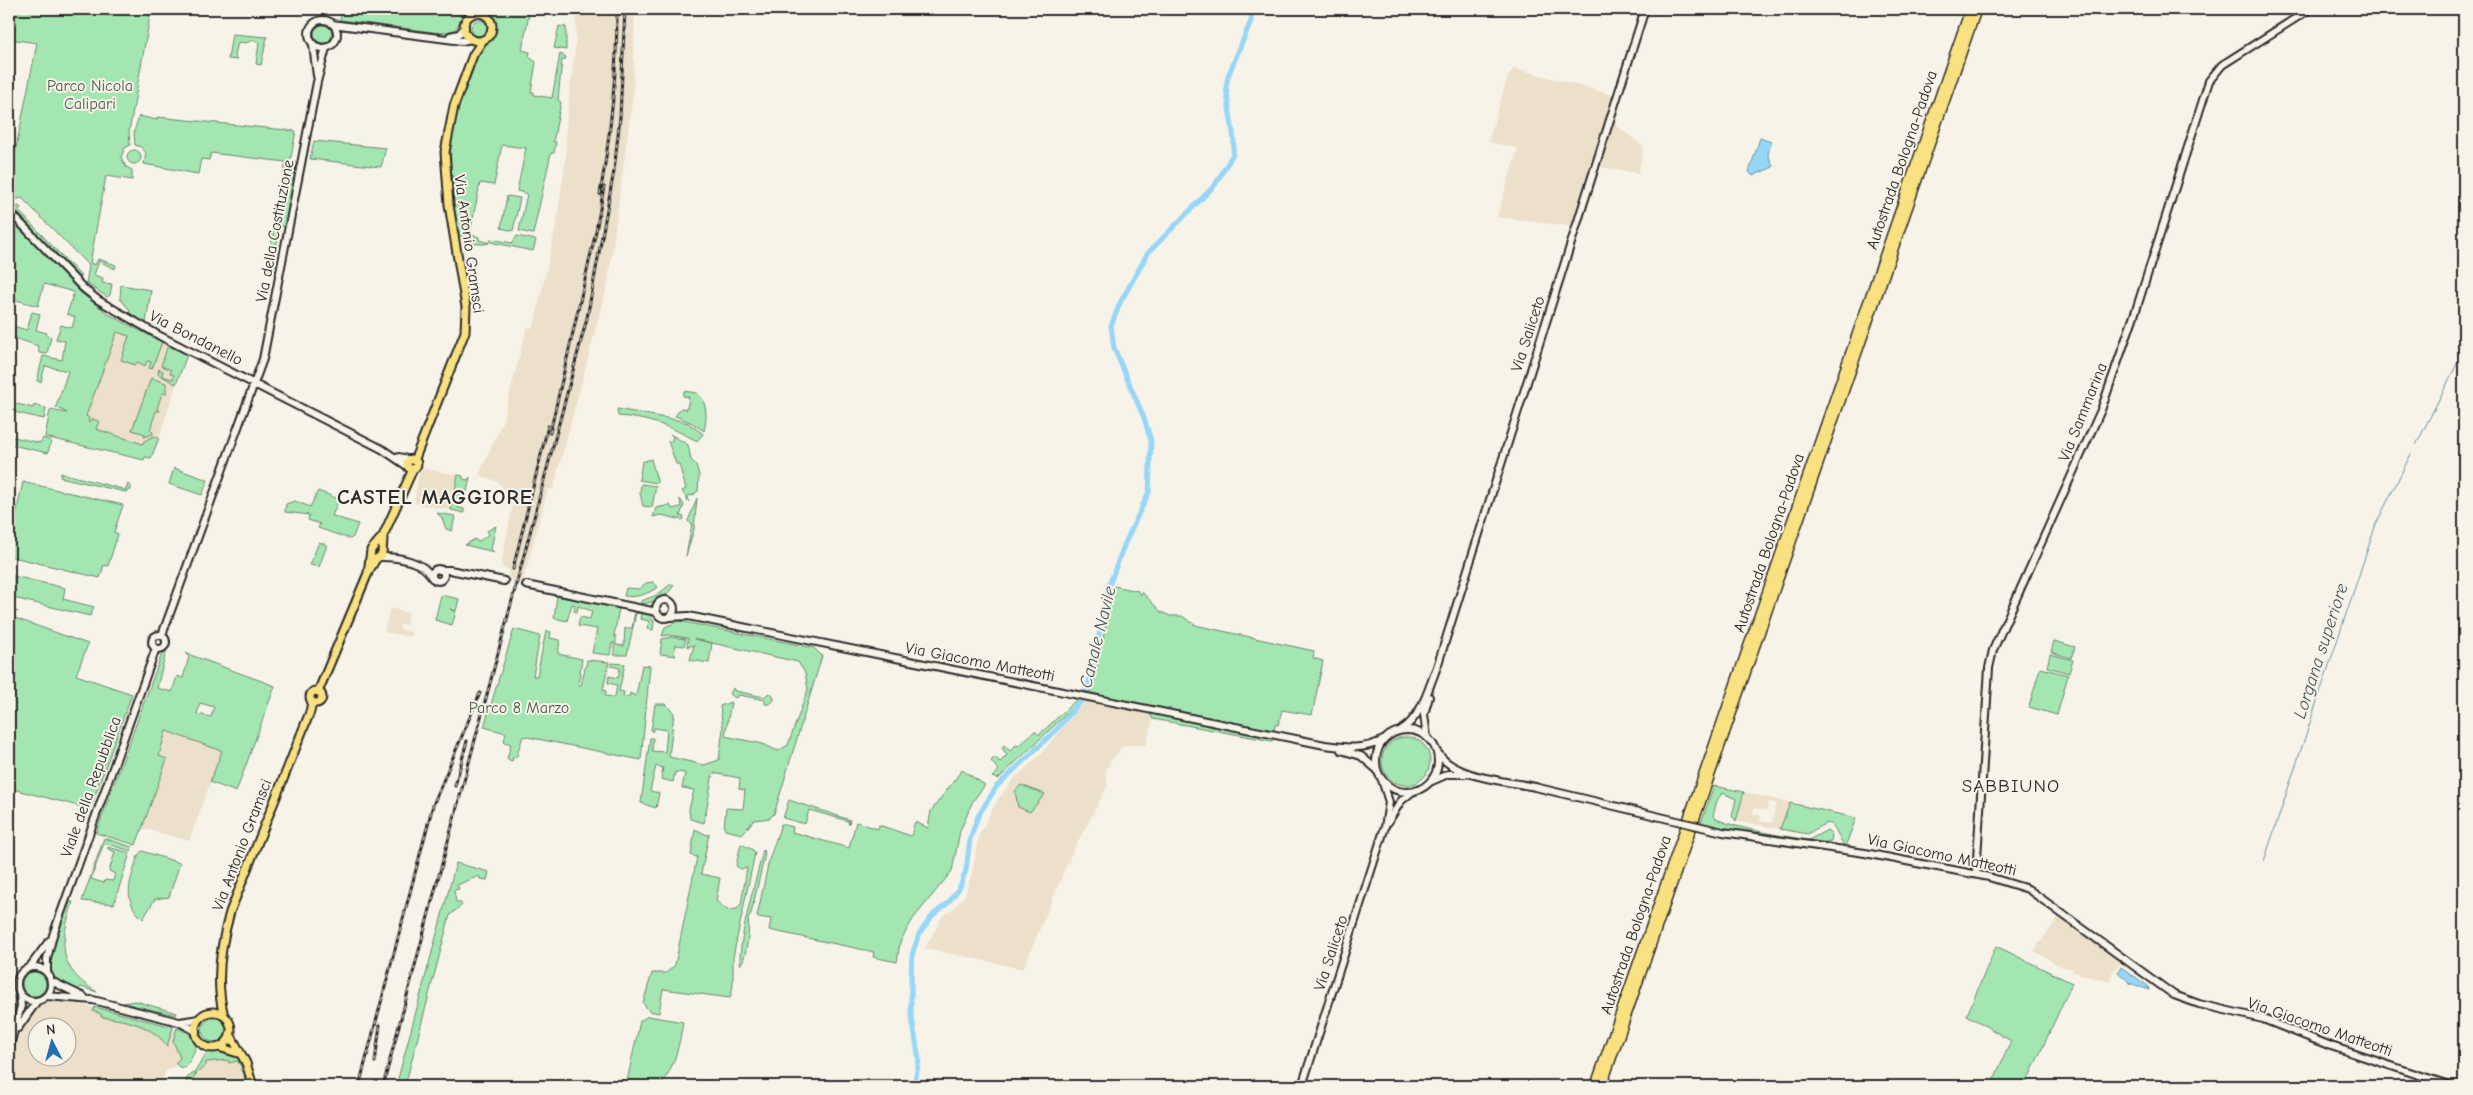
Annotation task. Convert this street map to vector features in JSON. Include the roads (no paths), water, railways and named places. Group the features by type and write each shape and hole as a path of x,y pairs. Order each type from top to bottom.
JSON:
{"highway":[{"name":"Autostrada Bologna-Padova","path":"1595,1086 1970,9"},
{"name":"Autostrada Bologna-Padova","path":"1602,1086 1977,9"}],"main road":[{"path":"489,9 492,29 483,40 473,40 467,35 464,27 469,17 480,11 489,19"},
{"name":"Via Antonio Gramsci","path":"473,40 473,55"},
{"name":"Via Antonio Gramsci","path":"209,1013 213,1009 219,993 224,936 230,912 310,712 314,703 322,699 318,692 378,553 408,476 410,464 465,332 465,293 449,205 445,152 454,106 473,55 483,40"},
{"name":"Via Antonio Gramsci","path":"219,993 224,1016"},
{"path":"230,1034 224,1044 219,1046 211,1047 203,1044 196,1031 199,1019 209,1013 224,1016 230,1024 230,1034 247,1066 253,1086"},
{"path":"219,1046 241,1054"}],"street":[{"name":"Via Saliceto","path":"1436,750 1427,737 1424,714 1436,667 1645,9"},
{"name":"Via Sammarina","path":"1976,874 1989,668 1993,650 2101,410 2137,306 2209,81 2222,66 2310,9"},
{"path":"356,28 346,29 337,36 335,42 326,48 313,45 309,34 313,24 322,20 332,24 356,28 435,36 462,41 473,40"},
{"path":"332,24 337,36"},
{"path":"435,36 455,36 461,33 464,27"},
{"name":"Via della Costituzione","path":"313,45 318,82"},
{"name":"Via della Costituzione","path":"255,384 272,318 326,48"},
{"name":"Via Bondanello","path":"9,211 83,288 98,300 129,319 410,464"},
{"name":"Viale della Repubblica","path":"162,635 255,384"},
{"path":"378,553 416,560 443,572 444,577"},
{"path":"378,553 420,564 427,569 432,578 439,582 450,572 463,572"},
{"path":"432,578 432,573 438,569 463,572 504,581"},
{"path":"526,586 639,607 657,612 661,617 670,617 674,608 668,601 639,607"},
{"path":"657,612 658,604"},
{"name":"Via Giacomo Matteotti","path":"674,608 688,616"},
{"name":"Via Giacomo Matteotti","path":"670,617 688,616 1325,745 1361,756 1376,770"},
{"name":"Viale della Repubblica","path":"162,635 166,639 166,645 160,649 156,648 152,644 153,638 162,635"},
{"name":"Viale della Repubblica","path":"46,973 47,959 53,935 156,648"},
{"name":"Via Saliceto","path":"1383,740 1409,725 1417,715 1436,667"},
{"path":"1401,730 1419,732 1427,737"},
{"name":"Via Giacomo Matteotti","path":"1325,745 1360,747 1369,746 1383,740"},
{"path":"1376,770 1377,751 1383,740"},
{"name":"Via Giacomo Matteotti","path":"1436,750 1442,760 1454,768 1474,774 1723,832 1865,853 1976,874 2028,888 2174,995 2199,1004 2263,1019 2331,1046 2452,1086"},
{"path":"1429,783 1437,768 1436,750"},
{"name":"Via Saliceto","path":"1302,1086 1385,827 1389,802 1382,780 1376,770"},
{"name":"Via Giacomo Matteotti","path":"1429,783 1448,774 1474,774"},
{"path":"1382,780 1396,790 1412,792"},
{"name":"Via Saliceto","path":"1385,827 1400,801 1429,783"},
{"name":"Viale della Repubblica","path":"29,968 53,935"},
{"path":"9,1049 21,1006 20,994 16,986 18,978 23,971 29,968 39,968 46,973 50,981 50,989 47,996"},
{"path":"50,981 92,1000"},
{"path":"20,994 27,1000 37,1001"},
{"path":"14,1033 37,1001 47,996 92,1000 179,1022 196,1031"},
{"path":"179,1022 199,1019"}],"water":[{"path":"1760,138 1771,142 1768,154 1773,167 1753,176 1749,172"},
{"path":"2121,967 2148,986 2149,990 2130,983 2118,972"}],"waterway":[{"name":"Canale Navile","path":"914,1086 919,1060 911,1012 911,978 912,955 919,934 933,915 948,903 960,887 966,870 970,839 978,816 997,786 1056,730 1081,701 1087,690 1108,588 1125,543 1149,492 1151,441 1144,418 1114,348 1111,326 1120,303 1148,253 1215,185 1233,154 1234,140 1226,87 1228,76 1251,21 1252,9"},
{"name":"Lorgana superiore","path":"2416,445 2464,350"},
{"name":"Lorgana superiore","path":"2264,861 2376,524 2411,454"}],"tunnel":[{"path":"504,581 526,585"}],"railway":[{"path":"600,194 613,102 617,9"},
{"path":"383,1086 587,318 614,171 620,117 625,9"},
{"path":"550,433 596,231 604,187"},
{"path":"513,569 548,426"},
{"path":"359,1086 433,805 480,693"},
{"path":"455,786 467,741"},
{"path":"375,1062 380,1025"}],"district":[{"name":"CASTEL MAGGIORE","path":"435,497"},
{"name":"SABBIUNO","path":"2011,786"}],"park label":[{"name":"Parco Nicola Calipari","path":"90,95"},
{"name":"Parco 8 Marzo","path":"519,708"}]}
